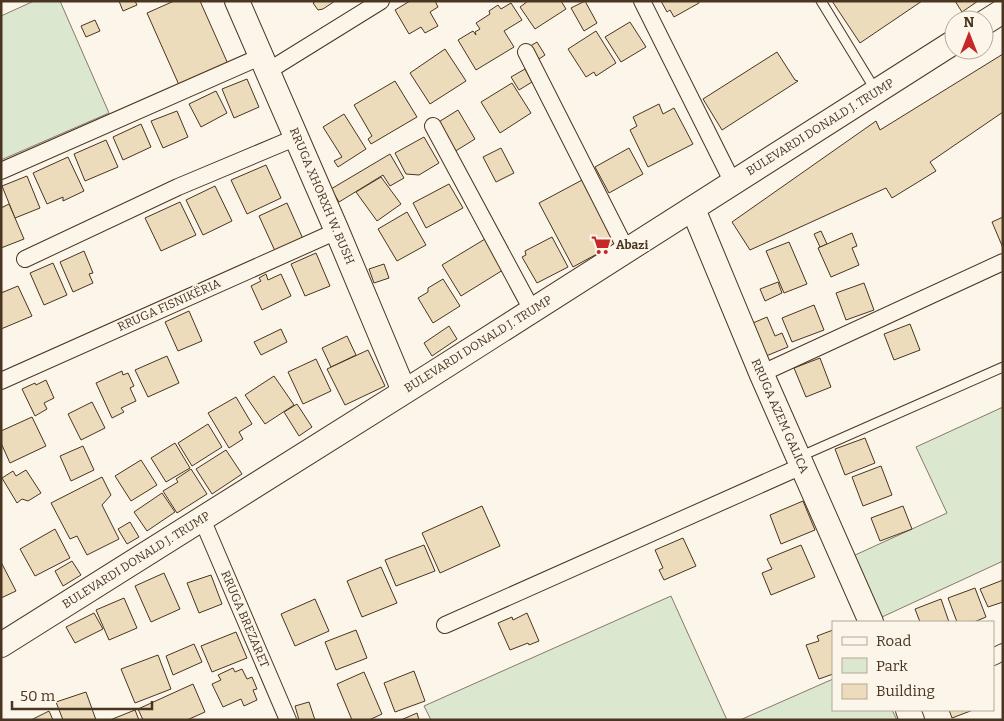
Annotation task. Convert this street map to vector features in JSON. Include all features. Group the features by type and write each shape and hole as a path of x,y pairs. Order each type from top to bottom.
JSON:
{"main road":[{"name":"RRUGA XHORXH W. BUSH","path":"237,1 297,137 404,392"},
{"name":"BULEVARDI DONALD J. TRUMP","path":"1,645 404,392 944,48"},
{"name":"RRUGA AZEM GALICA","path":"693,209 762,375 870,621"}],"street":[{"path":"1,171 265,64 381,1"},
{"path":"642,1 733,183"},
{"path":"526,52 627,250"},
{"path":"433,126 532,310"},
{"path":"25,259 178,187 297,137"},
{"name":"RRUGA FISNIKËRIA","path":"1,381 337,231"},
{"path":"762,375 769,370 1003,262"},
{"path":"445,626 800,461"},
{"name":"RRUGA BREZARET","path":"202,519 288,720"}],"lane":[{"path":"821,1 876,92"},
{"path":"800,461 1003,367"}],"green space":[{"path":"34,1 60,1 109,113 1,160 1,16"},
{"path":"1003,407 1003,561 882,617 853,556 947,513 916,447"},
{"path":"671,596 727,720 431,720 424,706"},
{"path":"832,679 832,711 892,711 897,720 740,720"}],"building":[{"path":"119,1 135,1 137,5 123,11"},
{"path":"174,1 200,1 228,64 179,85 147,13"},
{"path":"316,1 335,1 318,10 313,3"},
{"path":"410,1 435,1 438,7 430,12 438,26 425,33 421,27 409,34 395,10"},
{"path":"528,1 561,1 566,9 535,29 520,7"},
{"path":"585,1 597,23 584,31 571,8"},
{"path":"661,1 699,1 699,3 674,17 670,10 667,12"},
{"path":"832,1 922,1 860,43"},
{"path":"955,1 978,1 965,10 961,10"},
{"path":"511,3 522,20 504,31 514,47 476,70 458,40 473,31 476,35 475,32 480,29 476,23 490,14 489,11 498,5 501,9"},
{"path":"95,20 100,31 86,37 81,26"},
{"path":"630,22 646,47 621,62 605,37"},
{"path":"596,31 616,63 596,76 594,72 586,77 568,49"},
{"path":"537,42 545,55 536,61 527,48"},
{"path":"445,49 466,81 430,104 410,73"},
{"path":"777,52 795,80 798,81 722,130 703,99"},
{"path":"1003,54 1003,112 930,162 936,171 892,198 886,188 750,250 732,222 876,121 880,130"},
{"path":"525,69 532,82 519,90 511,77"},
{"path":"247,79 259,107 234,118 222,89"},
{"path":"395,81 417,117 371,144 368,139 372,136 354,105"},
{"path":"512,83 531,113 500,133 481,102"},
{"path":"216,91 227,113 201,127 189,104"},
{"path":"659,104 663,114 674,108 693,144 648,167 630,130 637,126 633,117"},
{"path":"458,110 475,139 454,152 437,123"},
{"path":"177,111 188,137 163,148 151,121"},
{"path":"344,114 366,149 338,167 334,161 342,157 323,127"},
{"path":"141,124 151,147 123,160 113,137"},
{"path":"424,137 439,163 419,175 406,174 395,153"},
{"path":"106,140 118,167 85,181 74,154"},
{"path":"501,148 514,173 496,182 483,157"},
{"path":"629,148 643,174 609,193 595,167"},
{"path":"390,154 404,178 390,186 383,175 339,202 331,189"},
{"path":"68,157 84,191 63,201 63,197 47,204 33,173"},
{"path":"266,165 281,198 247,214 231,180"},
{"path":"27,176 40,208 15,218 2,186"},
{"path":"381,177 401,204 377,221 356,192"},
{"path":"584,179 619,242 573,267 539,203"},
{"path":"449,184 463,208 426,228 413,203"},
{"path":"215,186 232,221 203,235 186,200"},
{"path":"180,202 196,235 161,251 145,218"},
{"path":"287,203 303,239 275,251 259,216"},
{"path":"9,204 24,239 1,248 1,208"},
{"path":"407,212 426,245 397,261 378,229"},
{"path":"1003,217 1003,248 992,222"},
{"path":"821,231 827,244 820,247 814,234"},
{"path":"852,233 857,246 852,248 859,265 831,277 818,248"},
{"path":"552,237 568,267 537,283 522,257 526,255 525,251"},
{"path":"485,239 503,270 461,296 442,265"},
{"path":"789,242 807,284 784,293 766,251"},
{"path":"84,251 93,273 89,274 93,283 73,292 60,262"},
{"path":"316,253 330,286 305,296 291,264"},
{"path":"53,263 67,295 44,305 30,273"},
{"path":"384,264 389,278 374,283 369,269"},
{"path":"266,274 268,280 281,274 291,296 262,310 251,286 261,281 259,278"},
{"path":"443,279 460,306 433,323 418,298 428,292 428,288"},
{"path":"778,282 782,293 765,301 760,289"},
{"path":"864,283 874,310 846,320 836,293"},
{"path":"18,286 32,316 1,329 1,293"},
{"path":"814,305 824,330 792,342 782,318"},
{"path":"189,311 202,341 178,351 165,322"},
{"path":"767,317 775,336 782,333 788,347 766,356 753,323"},
{"path":"910,324 920,350 894,360 884,334"},
{"path":"449,326 457,339 432,356 424,343"},
{"path":"281,329 287,342 261,355 254,342"},
{"path":"347,336 356,355 331,367 322,348"},
{"path":"368,350 385,386 345,405 327,369"},
{"path":"167,356 179,383 148,397 135,370"},
{"path":"820,358 831,387 806,397 794,368"},
{"path":"316,359 331,391 303,404 288,372"},
{"path":"122,371 123,375 128,373 134,386 130,388 136,401 121,408 124,412 112,418 96,383"},
{"path":"274,376 294,405 265,424 245,395"},
{"path":"46,380 54,398 44,403 47,409 35,416 22,389"},
{"path":"236,397 252,424 239,432 243,439 229,448 208,413"},
{"path":"92,402 105,428 81,440 68,414"},
{"path":"297,404 312,427 299,436 284,412"},
{"path":"32,417 46,446 10,463 1,443 1,431"},
{"path":"208,424 222,447 192,466 178,443"},
{"path":"865,438 875,463 845,475 835,449"},
{"path":"175,443 190,468 166,482 151,458"},
{"path":"83,446 94,470 71,481 60,456"},
{"path":"226,450 242,474 212,494 196,469"},
{"path":"141,460 157,485 131,501 115,476"},
{"path":"881,466 892,495 863,506 852,477"},
{"path":"191,469 207,494 177,513 163,491 178,482 176,479"},
{"path":"26,470 41,493 28,501 22,499 17,503 2,478 13,471 16,476"},
{"path":"102,477 111,495 102,505 119,539 87,555 77,536 70,539 51,503"},
{"path":"162,493 175,512 147,531 134,512"},
{"path":"803,501 815,530 781,544 770,515"},
{"path":"482,506 500,546 440,573 422,533"},
{"path":"903,506 912,529 880,541 871,518"},
{"path":"130,522 139,537 127,544 118,529"},
{"path":"55,529 70,558 35,576 20,549"},
{"path":"683,538 696,566 664,580 659,570 663,568 655,550"},
{"path":"424,545 435,571 396,586 385,560"},
{"path":"801,545 815,577 771,595 762,573 772,569 767,559"},
{"path":"72,561 81,575 63,586 55,571"},
{"path":"1,562 16,591 1,598"},
{"path":"381,567 397,603 362,617 347,581"},
{"path":"164,573 180,609 151,622 135,586"},
{"path":"211,575 222,604 199,613 187,583"},
{"path":"1003,580 1003,602 988,607 980,589"},
{"path":"975,588 986,617 976,621 957,621 948,598"},
{"path":"124,598 137,628 109,640 96,610"},
{"path":"315,599 329,631 295,646 281,614"},
{"path":"941,599 949,621 920,621 915,609"},
{"path":"94,613 103,629 75,643 66,627"},
{"path":"527,613 539,641 510,650 498,623 512,617 513,620"},
{"path":"356,630 367,658 336,670 325,642"},
{"path":"832,630 832,674 819,679 806,645 819,641 817,636"},
{"path":"236,632 247,658 212,672 201,646"},
{"path":"194,644 202,662 173,675 166,656"},
{"path":"158,655 171,689 135,703 121,669"},
{"path":"233,668 235,672 242,669 247,679 252,677 257,689 253,690 257,700 244,706 241,699 223,707 212,684 221,680 218,675"},
{"path":"414,671 425,701 395,712 384,683"},
{"path":"364,672 382,714 369,720 352,720 337,684"},
{"path":"193,684 205,712 187,720 143,720 138,709"},
{"path":"86,692 96,720 63,720 56,702"},
{"path":"309,702 315,720 299,720 295,706"},
{"path":"135,710 139,720 110,720"},
{"path":"49,711 53,720 31,720"},
{"path":"949,711 970,711 952,718"},
{"path":"417,713 419,720 401,720"}],"place":[{"name":"Abazi","path":"601,245"}]}
